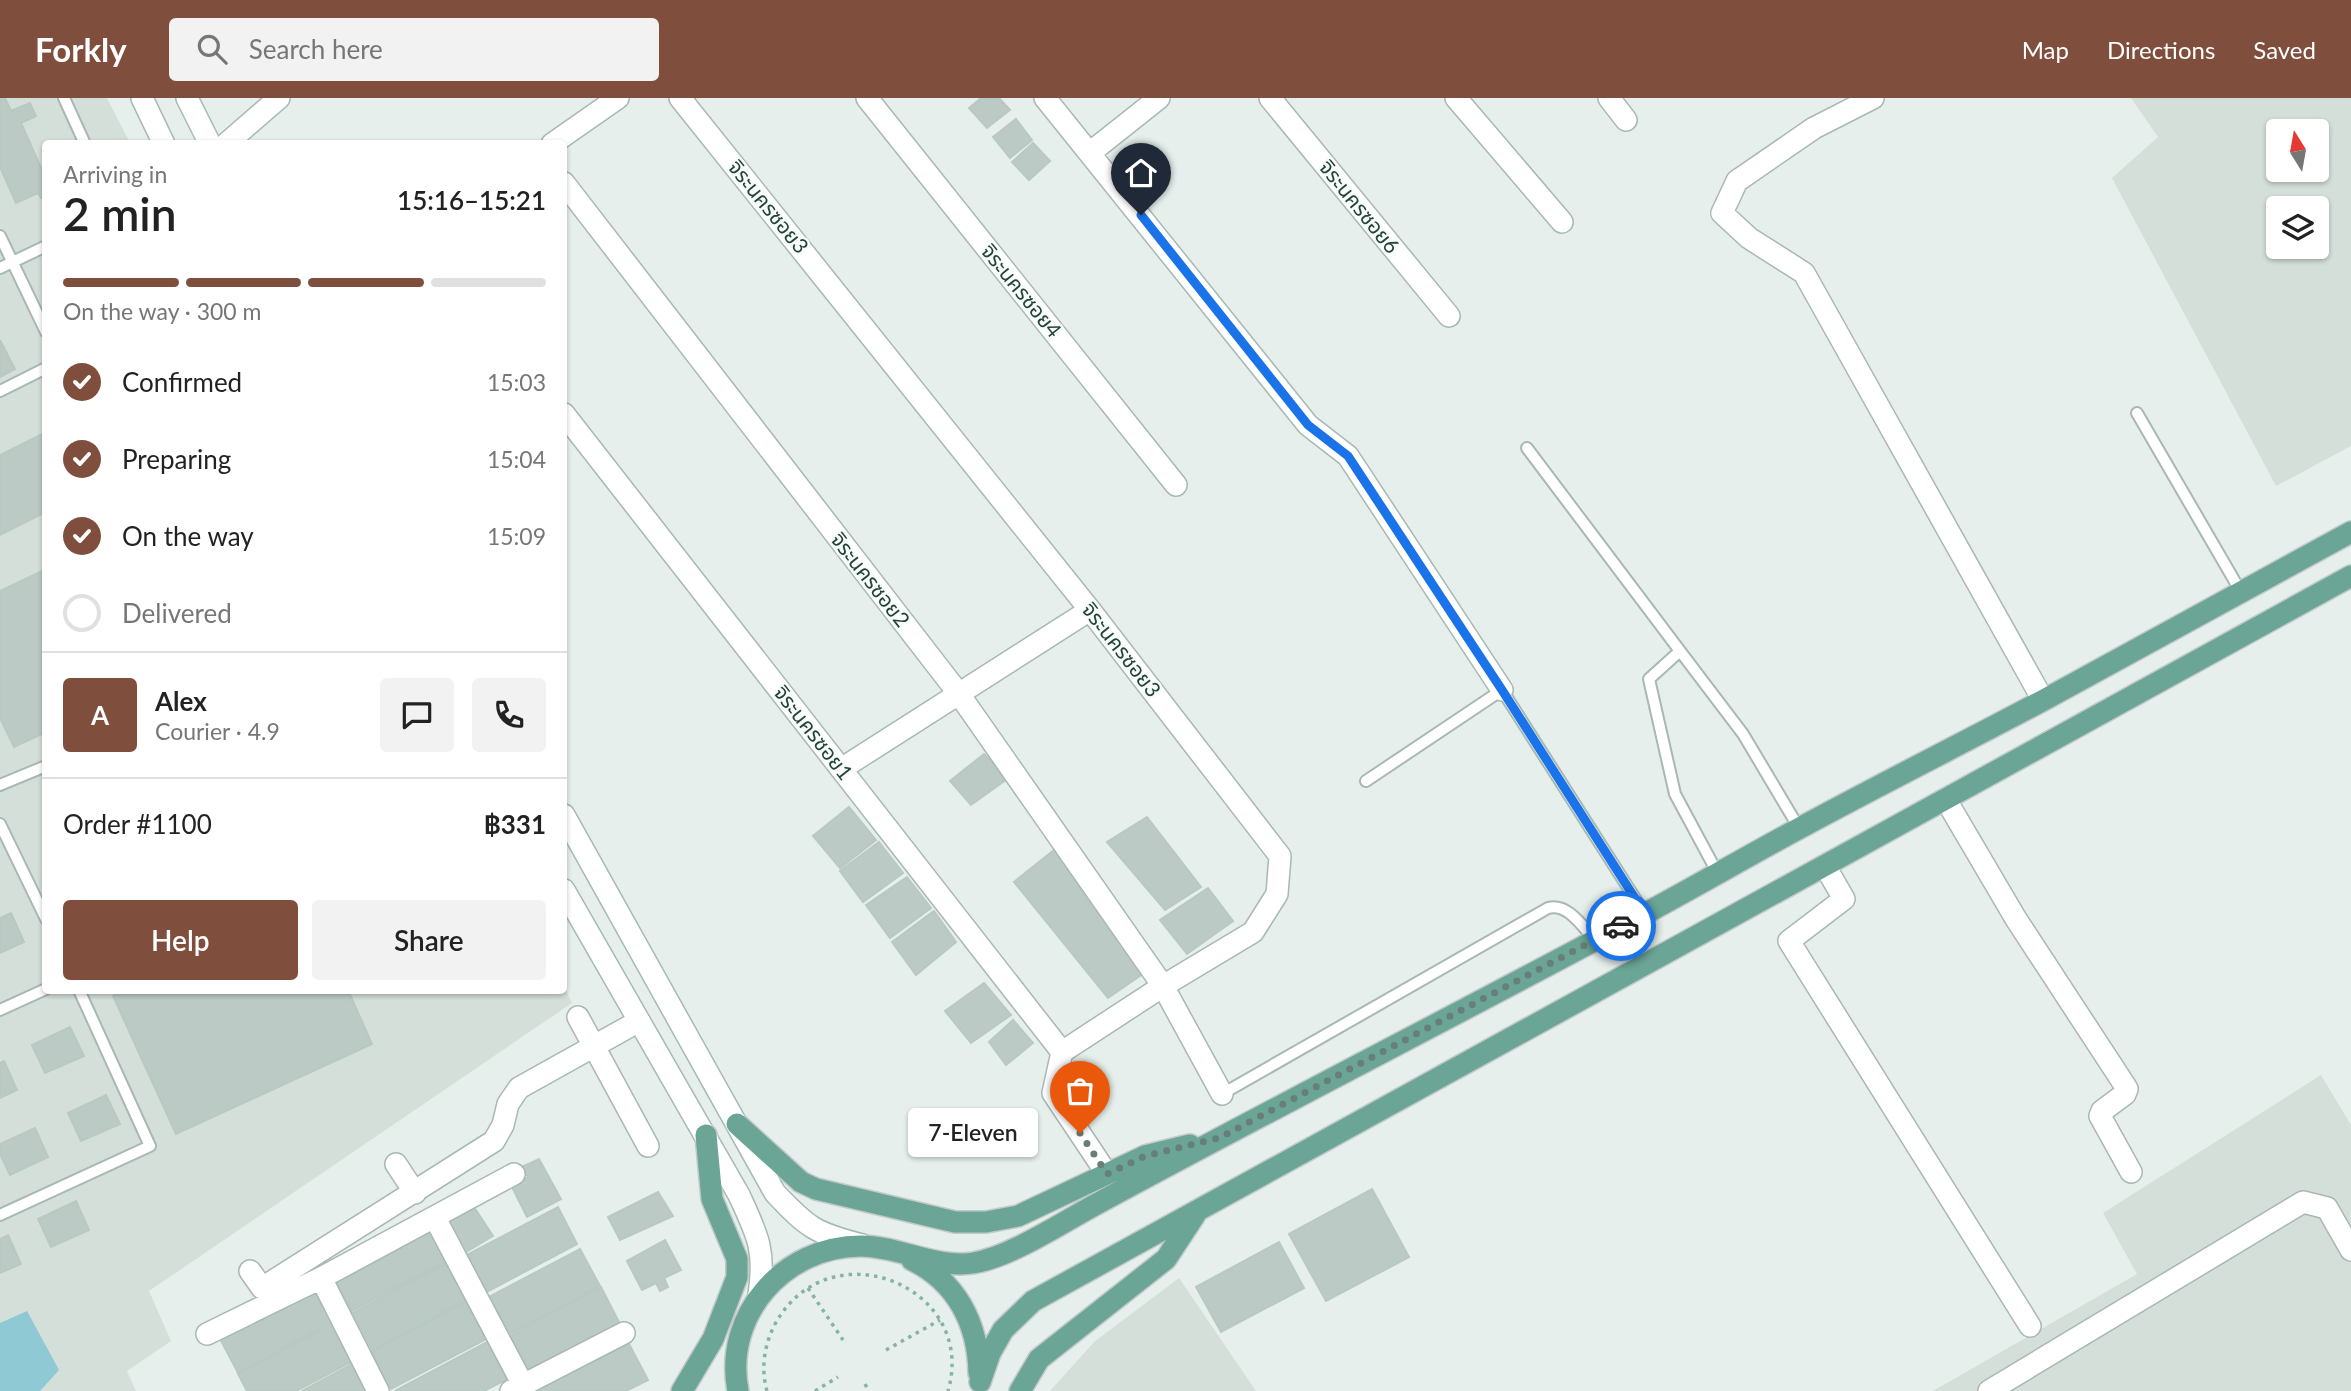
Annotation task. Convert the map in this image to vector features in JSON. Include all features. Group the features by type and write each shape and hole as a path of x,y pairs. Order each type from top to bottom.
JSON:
{"main road":[{"path":"732,1385 740,1332 760,1294 781,1272 806,1257 835,1248 866,1246 941,1262 972,1264 1006,1252 1645,914 1799,828 2043,701 2351,532"},
{"path":"979,1386 990,1353 1003,1330 1033,1301 2351,576"},
{"path":"737,1124 808,1186 955,1222 986,1222 1018,1216 1145,1156 1219,1138"},
{"path":"682,1391 713,1339 737,1277 737,1259 712,1199 706,1135"},
{"path":"1020,1391 1039,1359 1166,1259 1198,1210"},
{"path":"898,1253 928,1268 952,1290 969,1317 979,1349 979,1386"}],"street":[{"path":"142,98 162,140"},
{"path":"187,98 208,140"},
{"path":"231,140 279,98"},
{"path":"558,140 618,98"},
{"name":"จิระนครซอย3","path":"680,98 1090,610 1280,856 1277,894 1253,932 1163,986 1062,1052"},
{"name":"จิระนครซอย4","path":"867,98 1176,485"},
{"path":"1045,98 1308,425 1348,456 1502,690"},
{"path":"1091,152 1159,98"},
{"name":"จิระนครซอย6","path":"1270,98 1449,316"},
{"path":"1456,98 1562,222"},
{"path":"1609,98 1626,120"},
{"path":"1873,98 1814,128 1737,181 1723,213 1749,238 1804,273 2043,701"},
{"name":"จิระนครซอย2","path":"567,187 959,694 1163,986 1222,1094"},
{"name":"จิระนครซอย1","path":"567,418 1062,1052"},
{"path":"841,769 1090,610"},
{"path":"1946,800 2016,919 2127,1089 2125,1094 2102,1111 2100,1116 2131,1172"},
{"path":"567,820 775,1193 802,1221 824,1236 866,1246"},
{"path":"1825,866 1844,898 1789,941 2030,1326"},
{"path":"567,895 739,1195 759,1238 763,1267 760,1294"},
{"path":"578,1017 648,1146"},
{"path":"250,1271 262,1288 415,1193 494,1141 503,1125 508,1104 519,1088 639,1021"},
{"path":"1062,1052 1053,1093 1107,1174"},
{"path":"396,1164 415,1193"},
{"path":"207,1335 321,1278 514,1174"},
{"path":"1989,1391 2303,1202 2327,1208 2351,1250"},
{"path":"435,1218 517,1388 624,1333"},
{"path":"321,1278 378,1391"}],"lane":[{"path":"64,98 83,140"},
{"path":"0,236 42,324"},
{"path":"0,268 42,248"},
{"path":"0,391 42,370"},
{"path":"2137,413 2241,592"},
{"path":"1527,448 1743,734 1799,828"},
{"path":"1680,651 1649,678 1675,794 1718,874"},
{"path":"1366,781 1502,690 1645,914"},
{"path":"0,785 42,767"},
{"path":"0,824 42,911"},
{"path":"1222,1094 1548,908 1558,905 1566,909 1595,940"},
{"path":"0,1010 42,991"},
{"path":"0,1215 150,1146 81,994"}],"path":[{"path":"767,1391 764,1359 771,1331 786,1307 808,1287 836,1276 866,1273 895,1280 921,1297 940,1320 951,1348 952,1378 948,1391"},
{"path":"808,1287 843,1340"},
{"path":"886,1350 940,1320"},
{"path":"815,1391 838,1377"},
{"path":"865,1384 869,1391"}],"shaded area":[{"path":"0,98 107,98 128,140 42,140 42,994 567,992 572,1003 149,1291 171,1341 127,1371 136,1391 0,1391"},
{"path":"2131,98 2351,98 2351,446 2276,486 2112,178 2158,137"},
{"path":"2321,1075 2351,1125 2351,1391 1933,1391 2137,1274 2103,1213"},
{"path":"1179,1278 1256,1391 1050,1391 1094,1342"}],"water":[{"path":"27,1311 59,1370 40,1391 0,1391 0,1323"}],"building":[{"path":"0,98 5,98 11,111 30,103 36,116 21,123 42,170 42,198 38,193 16,203 0,167"},
{"path":"981,98 999,98 1010,110 987,128 969,108"},
{"path":"1016,119 1032,140 1010,158 993,137"},
{"path":"1033,143 1050,161 1029,180 1012,162"},
{"path":"0,340 15,369 0,377"},
{"path":"42,434 42,514 0,535 0,455"},
{"path":"42,571 42,734 14,747 0,718 0,591"},
{"path":"984,754 1007,779 971,805 950,781"},
{"path":"849,807 876,840 840,868 813,836"},
{"path":"1147,817 1201,887 1165,910 1107,842"},
{"path":"879,842 903,873 863,902 840,871"},
{"path":"1059,846 1147,971 1108,998 1014,882"},
{"path":"907,877 931,908 890,938 866,905"},
{"path":"1208,888 1233,921 1187,954 1160,920"},
{"path":"934,911 956,942 916,975 892,942"},
{"path":"11,913 24,942 0,953 0,918"},
{"path":"984,983 1011,1015 971,1043 945,1011"},
{"path":"350,994 372,1044 176,1134 113,996"},
{"path":"1013,1020 1033,1043 1006,1065 989,1042"},
{"path":"70,1027 84,1056 45,1073 32,1045"},
{"path":"4,1061 17,1090 0,1098 0,1063"},
{"path":"106,1095 120,1124 81,1141 68,1113"},
{"path":"35,1128 48,1157 10,1175 0,1154 0,1144"},
{"path":"539,1159 561,1199 527,1217 512,1187 528,1177 522,1167"},
{"path":"1372,1189 1409,1257 1326,1301 1289,1234"},
{"path":"658,1192 673,1216 620,1240 608,1217"},
{"path":"76,1201 89,1230 51,1247 38,1219"},
{"path":"472,1204 493,1236 464,1253 445,1218"},
{"path":"558,1207 577,1244 483,1294 463,1257"},
{"path":"427,1224 447,1261 352,1311 332,1274"},
{"path":"8,1235 21,1264 0,1273 0,1239"},
{"path":"665,1240 681,1270 664,1278 668,1287 660,1291 656,1283 642,1290 627,1261"},
{"path":"1279,1242 1304,1288 1221,1332 1196,1287"},
{"path":"580,1249 600,1286 505,1336 485,1299"},
{"path":"447,1263 467,1300 372,1350 353,1313"},
{"path":"313,1285 332,1322 238,1373 218,1335"},
{"path":"601,1287 620,1324 525,1375 506,1338"},
{"path":"466,1302 486,1339 391,1389 372,1352"},
{"path":"333,1324 353,1361 296,1391 247,1391 238,1374"},
{"path":"487,1342 507,1379 484,1391 395,1391"},
{"path":"628,1342 648,1380 626,1391 532,1391"},
{"path":"356,1362 371,1391 302,1391"}],"way so far":[{"path":"1080,1133 1107,1174 1145,1156 1219,1138 1621,926"}],"place":[{"name":"7-Eleven","path":"1080,1133"}],"route":[{"path":"1141,215 1308,425 1348,456 1645,914 1621,926"}]}
